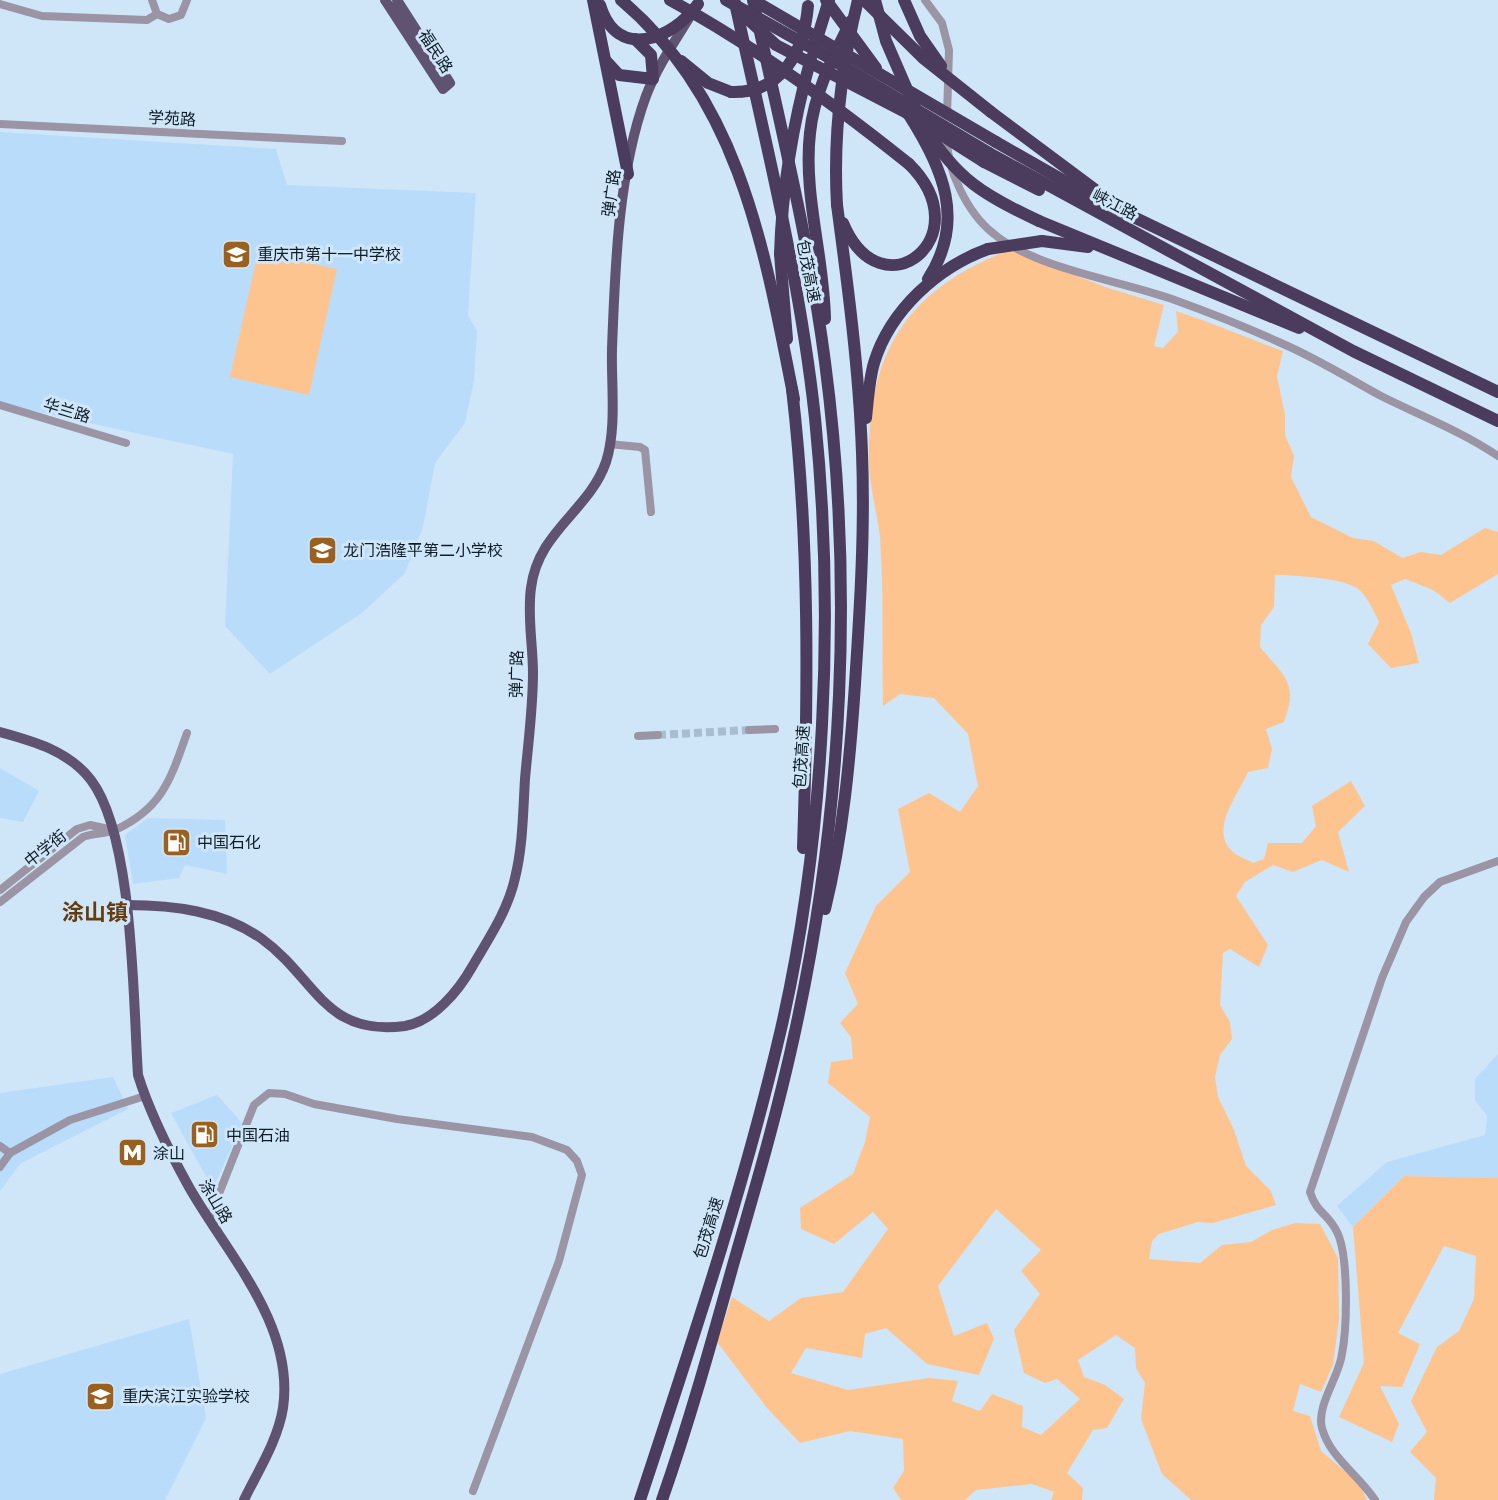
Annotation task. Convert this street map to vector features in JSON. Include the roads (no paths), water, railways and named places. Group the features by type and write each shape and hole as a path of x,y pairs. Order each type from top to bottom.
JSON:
{"highway":[{"path":"593,0 628,174"},
{"path":"599,0 603,13 613,29 635,39 651,55 653,78 619,75 606,62"},
{"path":"621,0 649,25 678,58 698,76 720,88 744,92 758,90 770,84 791,63 804,34 808,0"},
{"path":"670,0 807,87 909,164 930,189 935,204 936,219 933,234 915,259 903,265 888,265 874,261 855,244 837,205"},
{"name":"峡江路","path":"726,0 1083,206 1264,301 1353,351 1498,421"},
{"path":"732,0 747,21 776,45 905,112 990,152"},
{"name":"包茂高速","path":"640,1500 664,1431 752,1142 781,1028 801,921 814,813 821,705 822,518 814,417 800,311 742,34 732,0"},
{"name":"峡江路","path":"753,0 990,152 1067,183 1498,392"},
{"name":"包茂高速","path":"662,1500 684,1438 766,1147 806,977 828,833 839,652 837,499 825,362 775,100 753,0"},
{"path":"828,0 905,108 922,136 940,173 948,209 945,245 934,269 890,331 874,362 862,454"},
{"path":"801,921 808,650 803,495 781,280 784,188 799,103 828,0"},
{"path":"861,0 916,51 990,112 1088,185 1170,234"},
{"path":"806,977 834,871 845,800 858,630 862,454 858,375 837,205 836,127 842,76 861,0"},
{"path":"825,362 824,285 810,174 810,132 825,76 861,0"},
{"path":"875,0 897,71 919,118 948,161 965,179 987,195 1039,221 1353,351"},
{"path":"904,0 911,21 930,51 953,79 990,112"},
{"path":"635,39 664,35 687,19 699,2"},
{"path":"678,58 711,108 737,168 766,270 794,399"},
{"path":"918,292 947,269 988,249 1042,241 1083,246 1127,257"}],"main road":[{"name":"福民路","path":"385,0 446,86 397,0"},
{"name":"弹广路","path":"127,905 160,905 226,919 262,939 295,969 329,1008 352,1023 379,1028 411,1025 438,1009 463,982 503,913 515,879 533,673 530,590 536,561 549,538 592,488 606,460 609,444 616,273 635,133 653,78 699,2"},
{"name":"涂山路","path":"0,732 39,743 73,764 90,778 105,802 113,830 127,905 138,1075 145,1096 189,1187 265,1312 283,1362 283,1408 277,1431 244,1500"}],"street":[{"path":"152,0 157,14 165,18 177,17 184,12 187,0"},
{"path":"925,0 942,23 949,50 946,145 951,165 966,199 984,226 995,236 1029,254 1171,299 1283,343 1383,397 1472,438 1498,456"},
{"path":"0,4 42,16 147,20 157,14"},
{"name":"学苑路","path":"0,124 342,141"},
{"name":"华兰路","path":"0,405 126,443"},
{"path":"609,444 640,447 645,450 651,512"},
{"path":"749,730 776,729"},
{"name":"中学街","path":"0,902 83,837 113,830 147,809 164,792 187,733"},
{"path":"638,736 658,735"},
{"name":"中学街","path":"0,890 77,829 90,825 113,830"},
{"path":"1375,1500 1366,1485 1328,1446 1321,1425 1322,1406 1342,1355 1346,1305 1339,1234 1329,1218 1315,1208 1310,1192 1382,978 1406,922 1424,897 1440,882 1498,861"},
{"path":"209,1219 254,1105 263,1096 269,1094 285,1094 314,1104 397,1119 532,1137 567,1150 577,1161 582,1175 562,1250 473,1491"},
{"path":"0,1167 10,1153 70,1120 145,1096"},
{"path":"0,1146 10,1153"}],"tunnel":[{"path":"658,735 749,730"}],"place":[{"name":"重庆市第十一中学校","path":"236,254"},
{"name":"龙门浩隆平第二小学校","path":"322,550"},
{"name":"中国石化","path":"176,842"},
{"name":"中国石油","path":"205,1135"},
{"name":"涂山","path":"132,1153"},
{"name":"重庆滨江实验学校","path":"101,1396"}],"district":[{"name":"涂山镇","path":"95,912"}]}
